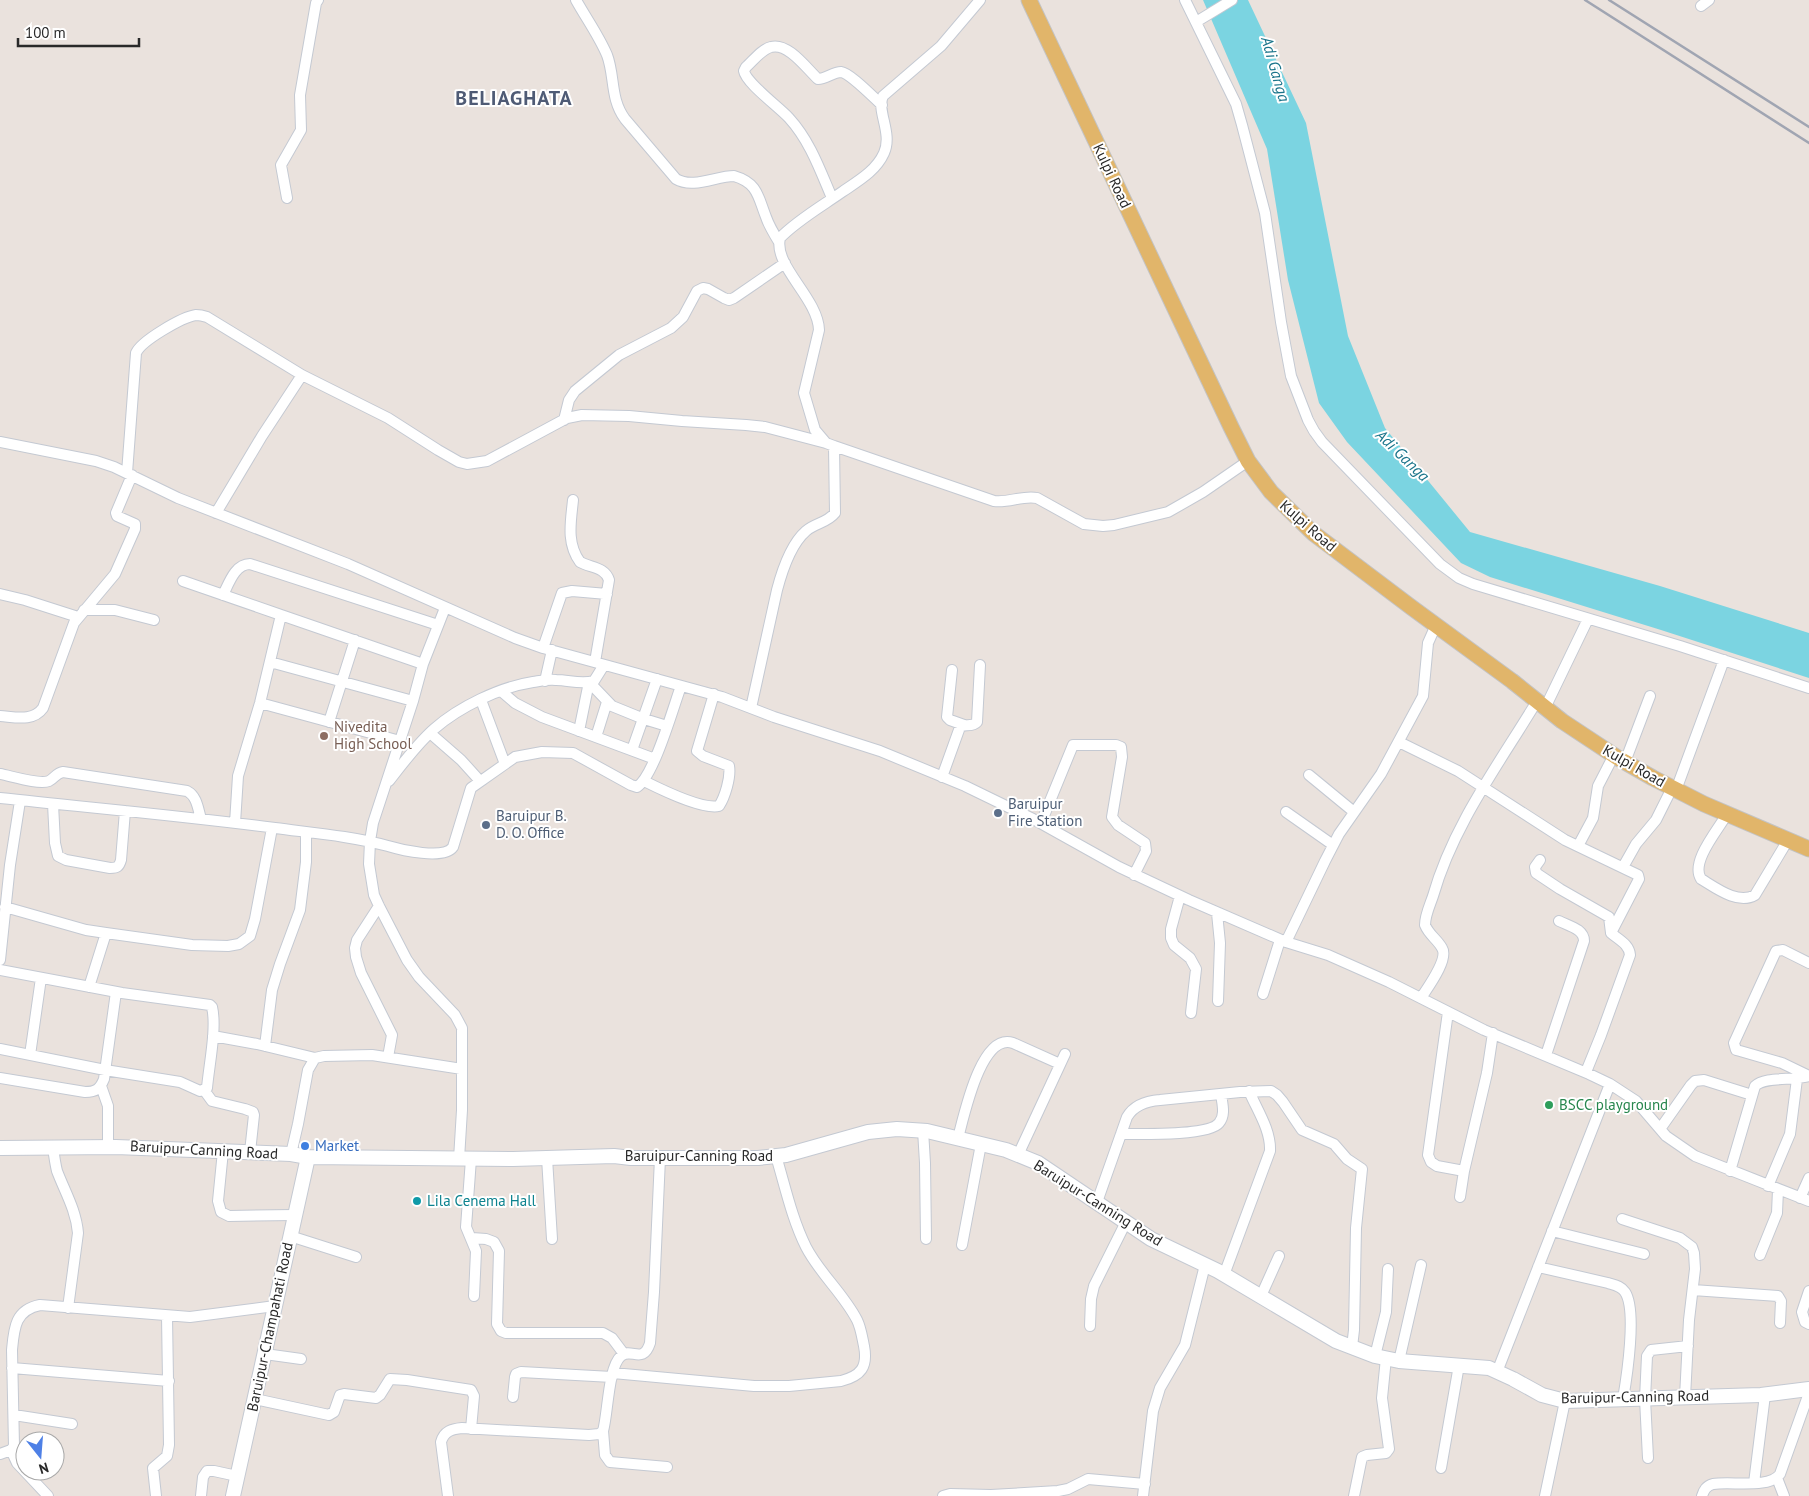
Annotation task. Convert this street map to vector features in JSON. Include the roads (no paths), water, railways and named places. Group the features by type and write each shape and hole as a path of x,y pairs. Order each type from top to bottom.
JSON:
{"main road":[{"name":"Kulpi Road","path":"1030,0 1123,201 1248,461 1271,492 1313,533 1541,704 1619,759 1674,789 1809,849"},
{"name":"Baruipur-Canning Road","path":"0,1148 108,1147 291,1154 308,1157 465,1159 614,1156 758,1158 776,1156 868,1132 897,1129 923,1130 1006,1150 1038,1163 1151,1239 1224,1275 1336,1341 1387,1358 1489,1368 1542,1395 1565,1401 1765,1395 1809,1389"},
{"name":"Baruipur-Champahati Road","path":"233,1496 308,1157"}],"street":[{"path":"287,198 281,166 300,130 300,95 318,0"},
{"path":"576,0 607,55 613,92 625,119 676,178 682,182 693,183 734,176 755,188 766,218 779,242 785,263 817,316 818,330 804,393 815,430 830,444 835,513 827,521 806,530 792,551 785,566 777,590 751,708"},
{"path":"779,242 782,236 870,171 883,154 886,146 887,136 882,105 883,96 946,42 980,0"},
{"path":"1185,0 1236,104 1250,148 1265,213 1289,366 1296,390 1314,431 1322,442 1433,556 1459,578 1473,584 1724,660 1809,688"},
{"path":"1196,22 1232,0"},
{"path":"832,198 808,142 788,117 748,80 744,71 746,67 769,48 780,47 792,53 818,79 822,80 837,73 846,74 882,105"},
{"path":"564,420 569,400 574,391 619,355 671,328 683,317 697,291 703,288 729,300 785,263"},
{"path":"0,716 28,717 40,712 81,614 115,574 135,529 135,524 117,516 116,513 130,474 136,354 144,343 177,322 195,315 207,317 302,375 388,418 438,450 459,462 467,464 487,461 564,420 576,416 592,415 746,424 830,444 994,501 1034,497 1078,522 1103,526 1148,518 1168,512 1203,492 1248,461"},
{"path":"216,513 262,436 302,375"},
{"path":"0,442 96,460 130,474 178,498 348,564 515,638 657,680 714,694 880,751 980,793 1041,823 1134,874 1180,896 1283,941 1328,956 1493,1033 1586,1072 1610,1084 1636,1101 1660,1129 1674,1142 1695,1156 1805,1200 1809,1178"},
{"path":"384,788 413,750 430,732 444,720 481,700 524,684 558,680 589,682 597,677 609,580 604,571 580,562 572,546 570,536 573,500"},
{"path":"223,595 238,567 250,564 438,625"},
{"path":"182,581 423,664"},
{"path":"545,681 548,649 562,593 572,590 607,594"},
{"path":"0,594 81,614 115,610 154,620"},
{"path":"445,608 423,664 413,701 373,822 369,864 374,896 396,941 419,977 460,1022 462,1035 466,1228 472,1238 477,1256 474,1296"},
{"path":"235,823 238,776 260,703 281,615"},
{"path":"1421,998 1439,968 1444,955 1444,950 1425,925 1437,881 1450,848 1466,816 1484,787 1541,704 1588,619"},
{"path":"1263,994 1283,941 1333,845 1354,812 1374,786 1423,696 1428,643 1436,625"},
{"path":"329,722 356,640"},
{"path":"1622,868 1636,844 1656,820 1674,789 1724,660"},
{"path":"270,662 413,701"},
{"path":"952,670 947,717 964,725 973,725 978,720 980,665"},
{"path":"632,750 657,680"},
{"path":"589,682 615,708 667,726"},
{"path":"579,731 589,682"},
{"path":"0,798 306,832 370,841 411,851 438,854 447,852 453,847 471,788 505,764 520,756 542,752 569,752 579,755 636,787 644,781 655,759 681,686"},
{"path":"501,691 521,707 550,721 655,759"},
{"path":"644,781 679,797 710,806 719,806 723,799 729,775 729,766 703,756 697,751 714,694"},
{"path":"1578,846 1593,818 1598,786 1619,759 1650,696"},
{"path":"481,700 505,764"},
{"path":"596,737 607,702"},
{"path":"260,703 400,741"},
{"path":"942,777 960,727 964,725"},
{"path":"430,732 461,760 480,781"},
{"path":"1399,742 1458,771 1565,840 1638,875 1639,878 1611,933"},
{"path":"1041,823 1073,745 1116,745 1121,747 1122,758 1112,817 1118,825 1145,843 1146,852 1134,874"},
{"path":"0,774 46,782 59,772 63,772 187,791 191,793 195,800 201,819"},
{"path":"1309,775 1354,812"},
{"path":"0,960 6,907 4,888 20,800"},
{"path":"53,804 55,843 58,856 66,860 110,868 120,866 125,811"},
{"path":"1286,812 1333,845"},
{"path":"1727,814 1701,856 1697,869 1701,879 1736,897 1749,898 1755,894 1788,840"},
{"path":"6,907 86,930 192,945 234,945 246,941 250,936 255,919 272,828"},
{"path":"265,1046 272,990 300,910 306,862 306,832"},
{"path":"1540,860 1535,867 1536,873 1609,917 1611,933 1626,944 1630,950 1630,955 1586,1072"},
{"path":"1180,896 1171,929 1171,938 1174,945 1190,958 1196,969 1191,1013"},
{"path":"379,906 357,940 355,948 361,973 392,1035 388,1057"},
{"path":"1218,913 1220,943 1218,1001"},
{"path":"1546,1055 1584,941 1581,932 1559,921"},
{"path":"89,987 106,933"},
{"path":"1809,964 1783,950 1776,951 1734,1043 1736,1050 1782,1063 1809,1076"},
{"path":"0,970 164,1000 210,1004 213,1008 213,1036 207,1088 204,1090"},
{"path":"30,1055 41,978"},
{"path":"108,1147 108,1106 101,1086 116,992"},
{"path":"1448,1012 1428,1155 1431,1162 1437,1166 1464,1171"},
{"path":"1460,1198 1464,1171 1487,1073 1493,1033"},
{"path":"213,1036 316,1058 324,1056 366,1055 462,1069"},
{"path":"958,1138 981,1067 986,1056 998,1043 1008,1041 1060,1064"},
{"path":"0,1049 105,1070 180,1082 196,1090 204,1090"},
{"path":"1018,1155 1065,1054"},
{"path":"291,1154 308,1070 316,1058"},
{"path":"1730,1171 1755,1086 1762,1081 1797,1079 1809,1076"},
{"path":"0,1078 85,1092 94,1092 101,1086"},
{"path":"1760,1255 1777,1213 1773,1188 1790,1134 1797,1079"},
{"path":"1660,1129 1695,1081 1704,1080 1752,1095"},
{"path":"1497,1372 1610,1084"},
{"path":"204,1090 212,1101 253,1112 250,1152"},
{"path":"1097,1202 1128,1114 1143,1103 1249,1091 1267,1090 1274,1092 1302,1130 1334,1144 1347,1159 1362,1169 1356,1228 1352,1347"},
{"path":"1224,1275 1270,1150 1267,1131 1249,1091"},
{"path":"1121,1134 1164,1134 1213,1128 1221,1122 1222,1118 1221,1094"},
{"path":"923,1130 926,1239"},
{"path":"962,1245 981,1144"},
{"path":"53,1147 58,1172 73,1210 78,1232 68,1308"},
{"path":"223,1151 218,1201 221,1212 229,1216 295,1215"},
{"path":"513,1397 515,1377 520,1372 612,1375 772,1387 841,1381 850,1379 864,1368 866,1360 857,1321 806,1246 776,1156"},
{"path":"547,1158 552,1238"},
{"path":"660,1158 650,1341 648,1350 642,1354 624,1354 620,1357 612,1375 603,1431 605,1455 610,1462 667,1467"},
{"path":"1622,1219 1680,1238 1692,1247 1695,1269 1685,1398"},
{"path":"1090,1326 1091,1299 1094,1286 1126,1222"},
{"path":"1552,1230 1644,1254"},
{"path":"290,1236 356,1257"},
{"path":"472,1238 494,1242 499,1251 497,1324 501,1331 506,1333 603,1333 612,1338 624,1354"},
{"path":"1261,1296 1279,1256"},
{"path":"1143,1496 1153,1411 1160,1388 1185,1344 1205,1265"},
{"path":"1387,1358 1421,1265"},
{"path":"1538,1267 1608,1283 1618,1286 1626,1293 1630,1312 1624,1399"},
{"path":"1354,1496 1362,1457 1386,1454 1389,1449 1382,1398 1387,1358 1385,1319 1388,1270"},
{"path":"1693,1290 1778,1296 1782,1301 1780,1323"},
{"path":"1809,1292 1802,1312 1804,1322 1809,1324"},
{"path":"0,1454 11,1450 14,1446 12,1350 15,1327 24,1312 30,1307 40,1305 167,1316 202,1317 276,1306"},
{"path":"156,1496 153,1468 167,1456 168,1452 169,1381 167,1316"},
{"path":"1648,1458 1646,1399 1648,1356 1651,1350 1688,1346"},
{"path":"265,1354 301,1359"},
{"path":"1441,1468 1459,1365"},
{"path":"12,1368 169,1381"},
{"path":"255,1398 329,1415 334,1412 340,1395 376,1398 390,1379 396,1378 471,1390 474,1396 471,1429"},
{"path":"1702,1496 1708,1486 1713,1484 1766,1482 1777,1478 1809,1393"},
{"path":"1754,1483 1765,1395"},
{"path":"1545,1496 1565,1401"},
{"path":"14,1415 72,1424"},
{"path":"448,1496 441,1447 442,1437 447,1432 455,1429 471,1429 588,1435 599,1434 603,1431"},
{"path":"11,1450 16,1463 48,1496"},
{"path":"201,1496 203,1477 207,1472 214,1471 237,1476"},
{"path":"1777,1478 1784,1496"},
{"path":"943,1496 950,1494 991,1495 1058,1491 1068,1489 1088,1479 1145,1484"}],"water":[{"name":"Adi Ganga","path":"1203,0 1248,0 1306,123 1348,336 1385,428 1470,532 1660,586 1809,633 1809,678 1490,577 1461,563 1347,442 1319,403 1288,280 1267,149"}],"railway":[{"path":"1585,0 1809,143"},
{"path":"1609,0 1809,127"}],"place":[{"name":"Nivedita High School","path":"324,736"},
{"name":"Baruipur Fire Station","path":"998,813"},
{"name":"Baruipur B. D. O. Office","path":"486,825"},
{"name":"BSCC playground","path":"1549,1105"},
{"name":"Market","path":"305,1146"},
{"name":"Lila Cenema Hall","path":"417,1201"}],"district":[{"name":"BELIAGHATA","path":"514,98"}]}
